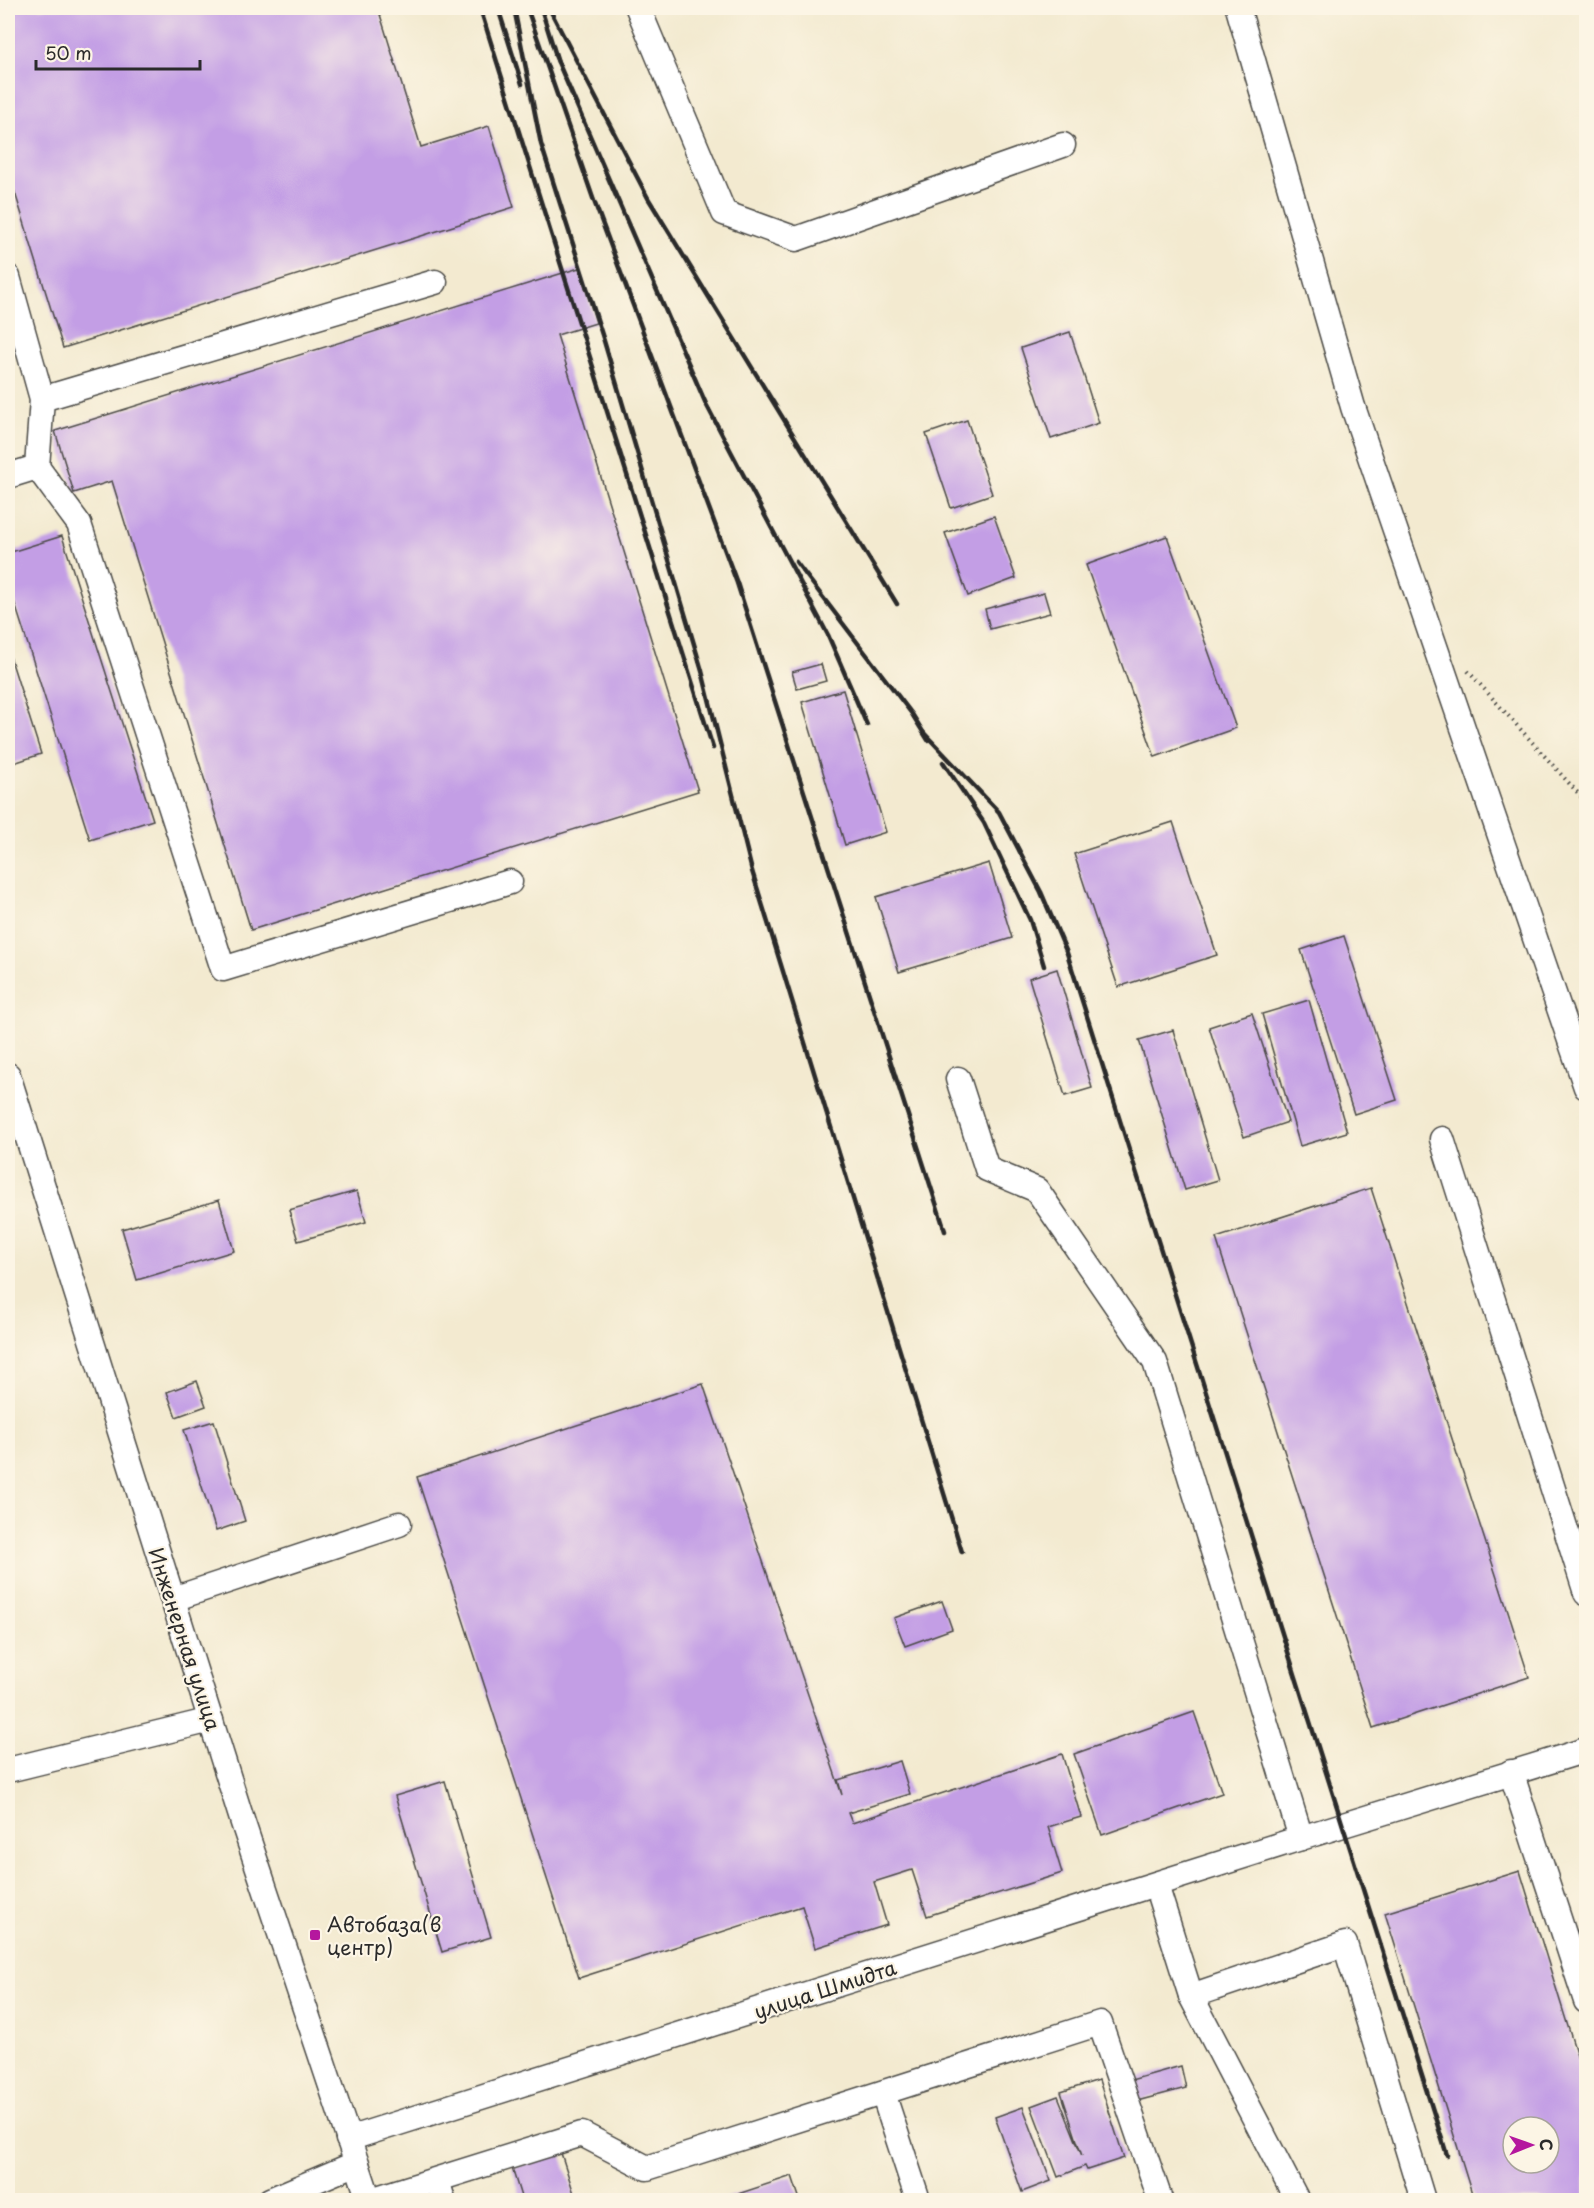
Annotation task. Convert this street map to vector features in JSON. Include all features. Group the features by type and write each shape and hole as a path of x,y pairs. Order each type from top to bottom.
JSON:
{"street":[{"path":"638,8 723,213 796,239 1063,146"},
{"path":"1238,8 1353,407 1587,1087"},
{"path":"8,277 42,399 37,467 79,524 223,969 510,882"},
{"path":"42,399 435,282"},
{"path":"8,476 37,467"},
{"name":"Инженерная улица","path":"8,1075 211,1720 370,2200"},
{"path":"958,1079 987,1169 1036,1190 1155,1362 1301,1838"},
{"path":"1443,1139 1587,1593"},
{"path":"173,1599 399,1524"},
{"path":"8,1770 211,1720"},
{"name":"улица Шмидта","path":"348,2139 1587,1750"},
{"path":"1511,1772 1587,2001"},
{"path":"1156,1885 1191,1996 1297,2200"},
{"path":"1191,1996 1345,1944 1423,2200"},
{"path":"370,2200 440,2190 582,2134 647,2168 1100,2023 1160,2199 1156,2200"},
{"path":"883,2092 918,2200"},
{"path":"272,2200 357,2163"}],"path":[{"path":"1460,663 1587,802"}],"building":[{"path":"8,8 378,8 421,147 489,126 514,207 63,348 8,170"},
{"path":"579,268 596,323 557,335 698,791 251,930 112,481 74,493 55,431"},
{"path":"1070,332 1099,423 1051,439 1021,348"},
{"path":"967,420 992,494 951,508 926,434"},
{"path":"994,516 1016,578 968,596 945,533"},
{"path":"62,536 153,820 90,840 8,582 8,553"},
{"path":"1167,536 1236,728 1155,757 1086,565"},
{"path":"1044,593 1050,613 990,629 985,609"},
{"path":"8,650 41,754 8,765"},
{"path":"821,664 826,681 797,689 792,672"},
{"path":"843,690 886,832 845,845 802,702"},
{"path":"1173,822 1217,955 1118,987 1074,854"},
{"path":"989,863 1012,938 899,972 876,897"},
{"path":"1344,936 1397,1100 1354,1114 1301,950"},
{"path":"1057,969 1092,1088 1065,1096 1029,978"},
{"path":"1309,1000 1347,1132 1300,1146 1262,1014"},
{"path":"1252,1013 1288,1122 1244,1137 1209,1027"},
{"path":"1173,1030 1218,1180 1185,1190 1139,1040"},
{"path":"1371,1188 1529,1677 1373,1728 1216,1238"},
{"path":"357,1191 366,1222 298,1241 289,1210"},
{"path":"219,1200 234,1251 137,1280 122,1229"},
{"path":"197,1381 206,1406 176,1417 167,1392"},
{"path":"703,1384 842,1795 838,1780 900,1761 910,1794 848,1813 852,1823 1062,1754 1081,1817 1048,1827 1062,1873 927,1916 912,1870 874,1882 887,1925 815,1948 802,1906 579,1978 417,1477"},
{"path":"214,1421 245,1521 216,1531 184,1430"},
{"path":"942,1601 952,1629 905,1646 894,1618"},
{"path":"1194,1712 1222,1793 1102,1835 1074,1754"},
{"path":"445,1781 491,1937 442,1952 395,1796"},
{"path":"1520,1871 1586,2085 1586,2200 1474,2200 1385,1913"},
{"path":"1181,2066 1186,2088 1137,2101 1131,2080"},
{"path":"1099,2080 1124,2158 1087,2170 1085,2166 1058,2177 1031,2106 1058,2096 1082,2156 1061,2092"},
{"path":"1023,2107 1051,2181 1022,2192 995,2117"},
{"path":"561,2153 576,2200 522,2200 512,2168"},
{"path":"792,2176 800,2200 720,2200"}],"railway":[{"path":"480,8 713,748"},
{"path":"498,8 522,84"},
{"path":"514,8 541,144 604,341 702,671 752,871 962,1552"},
{"path":"527,8 594,201 737,583 945,1231"},
{"path":"541,8 558,62"},
{"path":"549,8 648,198 897,604"},
{"path":"555,55 706,404 828,635 867,725"},
{"path":"796,562 912,714 928,740"},
{"path":"923,732 999,812 1041,892 1067,953 1447,2155"},
{"path":"943,762 984,823 1030,920 1044,966"}],"place":[{"name":"Автобаза(в центр)","path":"315,1935"}]}
